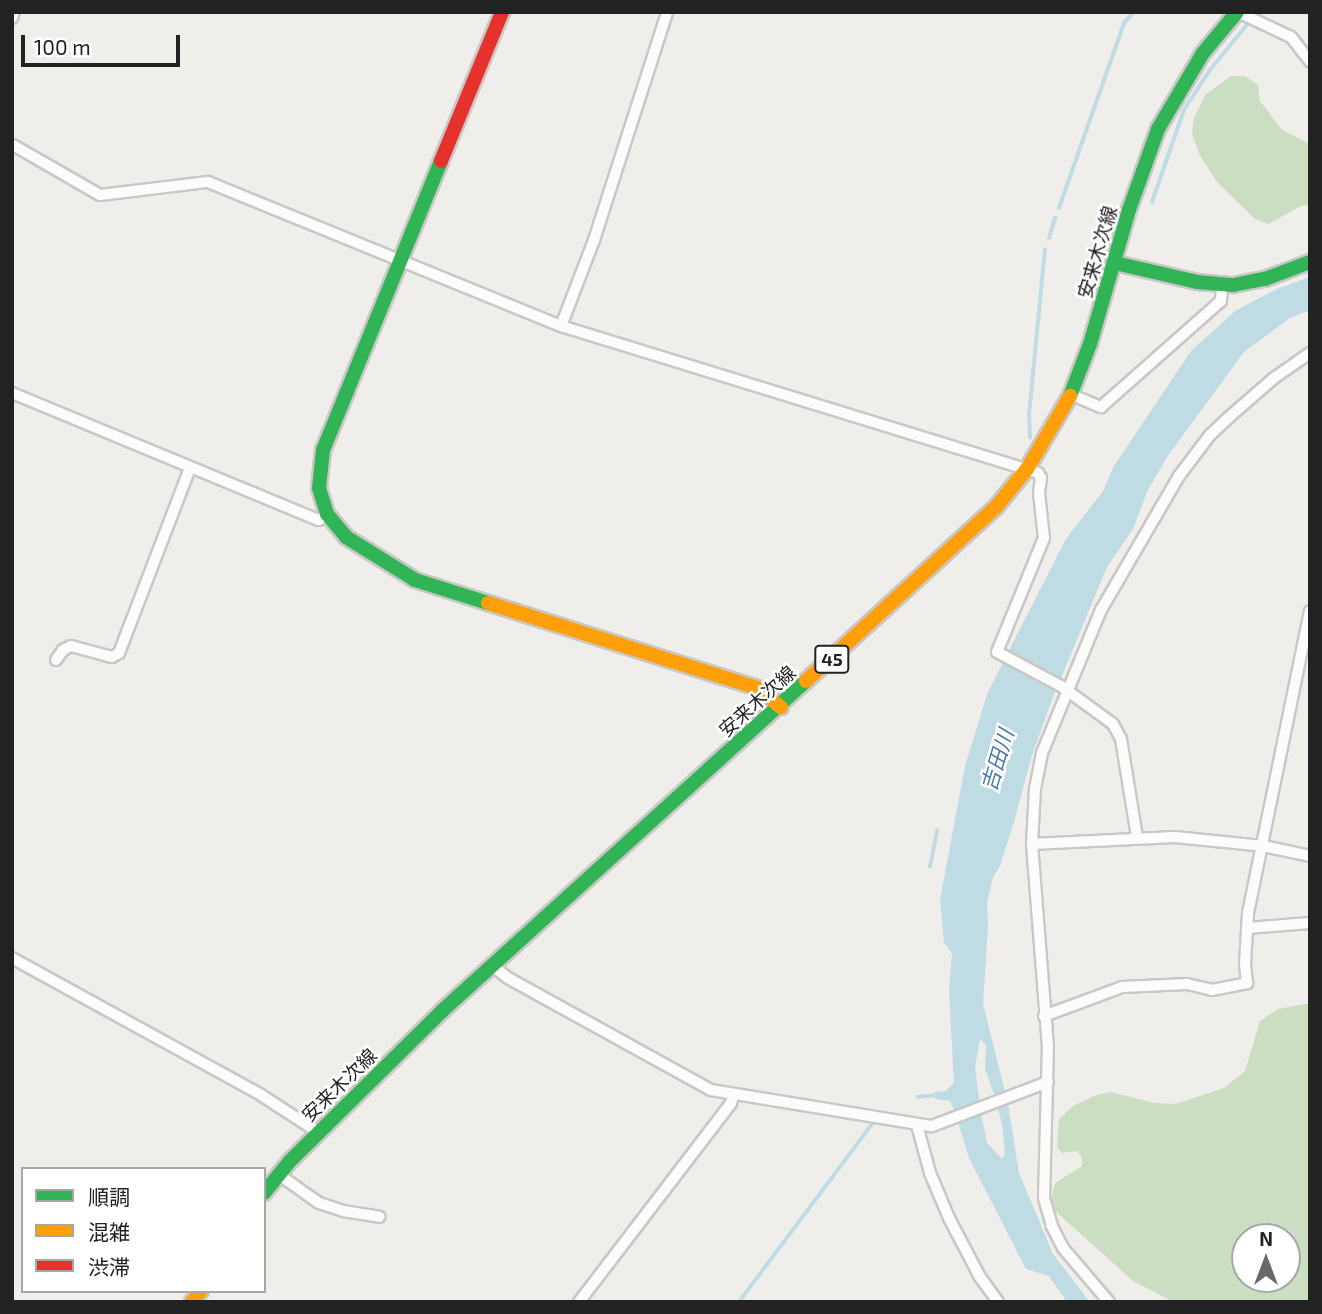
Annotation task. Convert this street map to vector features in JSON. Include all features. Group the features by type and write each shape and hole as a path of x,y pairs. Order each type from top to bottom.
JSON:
{"main road":[{"path":"502,12 323,450 319,488 327,514 346,537 415,580 758,688 781,707"},
{"name":"安来木次線","path":"266,1190 318,1132 493,966 781,707 987,516 1027,470 1052,432 1070,394 1158,129 1185,80 1237,12"},
{"path":"1115,263 1222,285 1253,283 1310,262"}],"street":[{"path":"12,18 14,12"},
{"path":"561,326 594,240 667,12"},
{"path":"1237,12 1291,37 1310,61"},
{"path":"13,145 96,194 116,195 208,182 561,326 1038,473 1041,478 1039,493 1044,538 1040,554 998,644 997,652 1062,688 1103,716 1121,739 1137,837"},
{"path":"1070,394 1101,407 1221,301 1222,285"},
{"path":"1109,1302 1063,1248 1046,1206 1048,1082 1032,844 1035,789 1042,753 1062,688 1101,610 1192,457 1210,435 1249,399 1310,353"},
{"path":"12,393 319,520 327,514"},
{"path":"56,660 62,650 71,646 112,657 119,653 190,468"},
{"path":"1044,1016 1122,987 1187,984 1212,990 1245,984 1247,928 1310,611"},
{"path":"1032,844 1175,837 1262,846 1310,856"},
{"path":"1247,928 1310,923"},
{"path":"12,958 261,1095 318,1132"},
{"path":"493,966 508,978 708,1089 932,1126 1048,1082"},
{"path":"579,1302 731,1103 734,1094"},
{"path":"917,1125 930,1173 949,1218 980,1277 998,1302"},
{"path":"278,1174 319,1203 343,1211 380,1217"}],"green space":[{"path":"1231,76 1245,76 1258,85 1260,101 1282,130 1310,144 1310,205 1301,206 1268,224 1255,219 1217,182 1199,154 1192,133 1194,118 1206,94"},
{"path":"1310,1003 1310,1302 1174,1302 1133,1281 1054,1210 1051,1200 1055,1183 1082,1166 1082,1158 1077,1151 1062,1153 1057,1147 1059,1119 1073,1106 1096,1095 1111,1092 1154,1103 1175,1104 1224,1088 1245,1071 1260,1021 1278,1009"}],"water":[{"path":"1310,277 1310,310 1290,318 1244,352 1167,457 1147,492 1133,529 1107,567 1059,683 1006,656 1066,539 1103,491 1114,466 1191,351 1235,311 1277,289"},
{"name":"吉田川","path":"1005,659 1057,686 1032,755 1014,822 1000,866 993,877 987,902 983,1004 1006,1096 996,1100 985,1069 986,1045 980,1039 975,1067 980,1106 956,1115 950,1101 935,1099 935,1092 946,1091 954,1083 949,990 952,954 944,942 940,900 965,766 988,692"},
{"path":"1007,1097 1019,1173 1053,1254 1090,1302 1067,1302 1049,1276 1026,1269 969,1158 957,1118 980,1108 987,1143 1002,1159 1005,1154 1002,1124 996,1101"}],"waterway":[{"path":"1059,208 1124,23 1134,12"},
{"path":"1152,202 1184,110 1210,70 1251,20"},
{"path":"1049,238 1055,218"},
{"path":"1030,438 1029,415 1045,250"},
{"path":"930,867 937,831"},
{"path":"918,1097 938,1095"},
{"path":"739,1302 876,1119"}],"traffic: fast":[{"path":"1070,396 1090,344 1129,210 1158,129 1203,53 1237,12"},
{"path":"441,161 323,450 319,488 327,514 346,537 415,580 488,603"},
{"path":"1115,263 1197,282 1233,285 1265,279 1310,262"},
{"path":"266,1191 290,1161 442,1011 806,681"}],"traffic: slow":[{"path":"806,681 996,507 1027,469 1070,396"},
{"path":"488,603 758,688 781,707"},
{"path":"192,1302 199,1293"}],"traffic: jam":[{"path":"441,161 502,12"}]}
